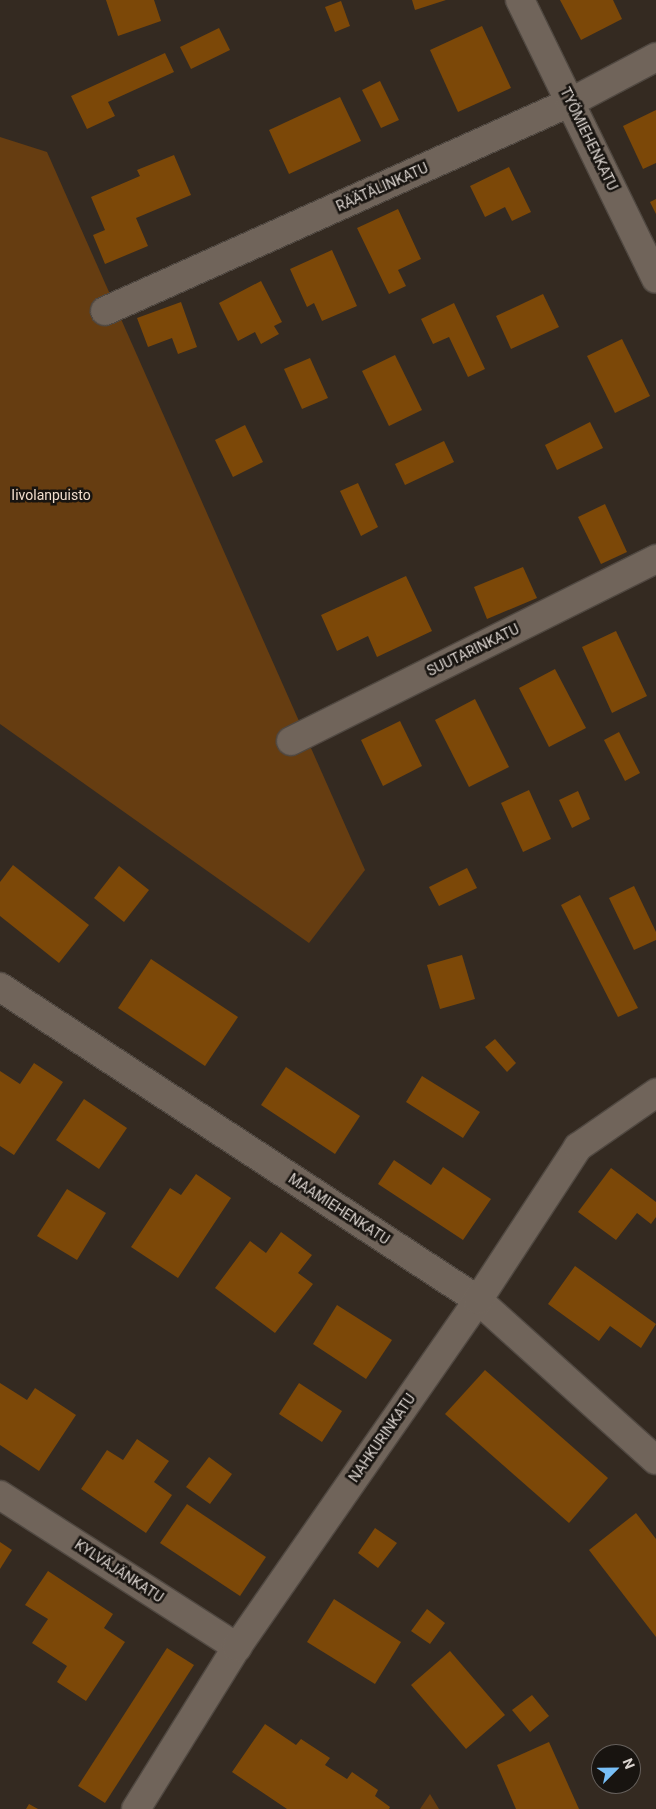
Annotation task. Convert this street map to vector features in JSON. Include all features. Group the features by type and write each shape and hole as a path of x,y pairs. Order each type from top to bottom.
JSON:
{"street":[{"name":"TYÖMIEHENKATU","path":"520,0 656,279"},
{"name":"RÄÄTÄLINKATU","path":"105,311 571,102 656,57"},
{"name":"SUUTARINKATU","path":"291,741 656,560"},
{"name":"MAAMIEHENKATU","path":"0,987 478,1300 656,1460"},
{"name":"NAHKURINKATU","path":"136,1809 237,1647 478,1300 578,1147 656,1093"},
{"name":"KYLVÄJÄNKATU","path":"0,1495 237,1647"}],"green space":[{"name":"Iivolanpuisto","path":"0,137 47,152 365,870 309,943 0,724"},
{"path":"430,1794 439,1809 420,1809"}],"building":[{"path":"106,0 154,0 161,21 118,36"},
{"path":"412,0 446,0 415,10"},
{"path":"560,0 613,0 622,19 581,40"},
{"path":"341,1 350,26 335,32 325,7"},
{"path":"482,26 511,88 458,112 430,50"},
{"path":"219,28 230,50 191,69 180,47"},
{"path":"165,53 174,72 108,102 115,116 87,129 71,96"},
{"path":"380,81 399,120 381,128 362,90"},
{"path":"340,97 361,141 289,174 269,130"},
{"path":"656,110 656,163 643,169 623,126"},
{"path":"174,155 191,195 136,218 148,246 105,264 93,235 105,230 91,197 140,176 137,170"},
{"path":"509,167 531,212 512,221 505,207 485,217 470,186"},
{"path":"656,199 656,214 650,202"},
{"path":"398,209 421,259 398,270 406,286 389,294 357,228"},
{"path":"332,250 357,306 322,321 314,303 307,307 290,269"},
{"path":"261,281 282,322 274,326 279,334 261,344 255,332 238,341 219,303"},
{"path":"543,294 559,327 511,349 496,316"},
{"path":"181,302 197,347 178,354 172,338 148,347 137,318"},
{"path":"454,303 485,369 468,377 449,337 433,344 421,319"},
{"path":"622,339 650,396 615,413 587,356"},
{"path":"395,355 422,410 389,426 362,371"},
{"path":"310,358 328,398 302,409 284,369"},
{"path":"590,422 603,448 557,470 545,445"},
{"path":"245,425 263,462 233,477 215,440"},
{"path":"444,441 454,462 405,485 395,464"},
{"path":"358,483 378,527 361,536 340,491"},
{"path":"605,504 627,552 601,564 578,517"},
{"path":"523,567 537,598 487,619 474,587"},
{"path":"406,576 432,631 377,657 368,636 337,651 321,615"},
{"path":"616,631 647,696 612,713 582,647"},
{"path":"555,669 586,728 549,747 519,688"},
{"path":"475,699 509,767 469,787 435,720"},
{"path":"400,721 422,766 383,786 361,740"},
{"path":"619,732 640,773 625,781 604,740"},
{"path":"529,790 551,839 523,852 501,803"},
{"path":"578,791 590,819 572,828 559,800"},
{"path":"13,865 89,925 59,963 0,916 0,882"},
{"path":"119,866 149,890 124,922 94,898"},
{"path":"467,868 477,888 439,906 429,887"},
{"path":"634,886 656,932 656,940 634,950 609,898"},
{"path":"580,895 638,1008 618,1017 561,905"},
{"path":"462,955 475,999 440,1009 427,965"},
{"path":"151,959 238,1017 205,1066 118,1008"},
{"path":"495,1039 516,1063 507,1072 485,1047"},
{"path":"34,1063 63,1082 14,1155 0,1146 0,1071 20,1084"},
{"path":"286,1067 360,1116 335,1154 261,1105"},
{"path":"422,1076 480,1112 463,1138 406,1102"},
{"path":"84,1099 127,1128 99,1169 56,1140"},
{"path":"394,1160 431,1185 443,1167 491,1199 463,1240 378,1184"},
{"path":"611,1168 656,1202 656,1217 651,1224 637,1213 616,1240 578,1212"},
{"path":"196,1174 231,1198 178,1278 131,1247 170,1188 181,1195"},
{"path":"67,1189 106,1213 77,1260 37,1236"},
{"path":"281,1232 312,1255 298,1273 313,1284 275,1333 215,1288 250,1241 266,1253"},
{"path":"575,1266 656,1324 641,1348 610,1326 599,1341 548,1304"},
{"path":"337,1305 392,1340 366,1379 313,1344"},
{"path":"485,1370 608,1478 569,1523 445,1414"},
{"path":"0,1383 27,1400 35,1388 76,1415 39,1471 0,1445"},
{"path":"299,1383 342,1411 322,1442 279,1414"},
{"path":"137,1439 169,1461 154,1482 172,1495 146,1533 81,1489 107,1450 123,1460"},
{"path":"209,1457 232,1474 210,1504 186,1487"},
{"path":"187,1504 266,1557 240,1596 160,1543"},
{"path":"636,1513 656,1539 656,1637 589,1550"},
{"path":"375,1528 397,1543 378,1568 358,1553"},
{"path":"0,1542 12,1550 0,1569"},
{"path":"48,1571 113,1614 104,1628 125,1642 86,1701 57,1682 67,1666 32,1643 48,1619 25,1605"},
{"path":"334,1599 401,1642 375,1684 307,1642"},
{"path":"427,1609 445,1623 430,1644 411,1631"},
{"path":"167,1648 194,1665 105,1803 78,1786"},
{"path":"450,1651 505,1715 466,1749 411,1685"},
{"path":"532,1695 549,1716 530,1732 512,1710"},
{"path":"265,1724 296,1745 301,1739 330,1758 325,1765 347,1779 352,1772 378,1790 375,1796 390,1807 389,1809 287,1809 232,1772"},
{"path":"549,1742 579,1809 516,1809 497,1765"},
{"path":"29,1804 38,1809 26,1809"}]}
